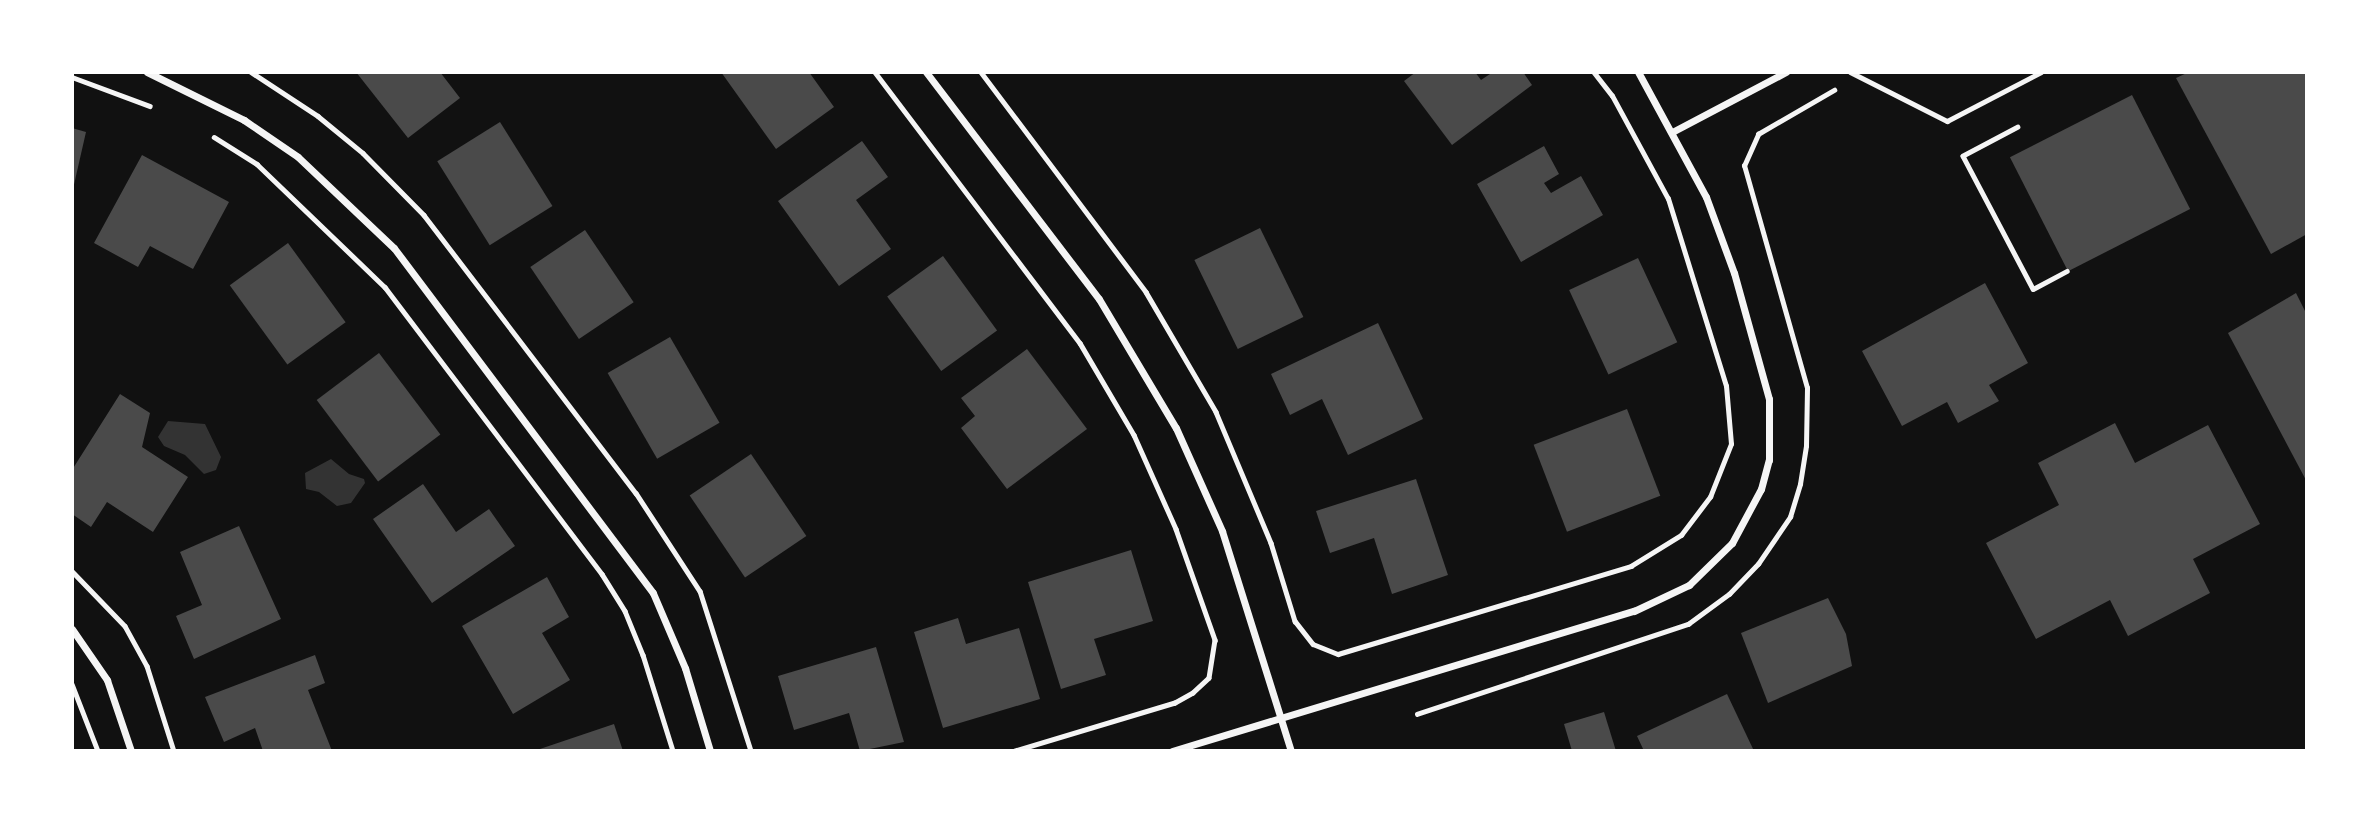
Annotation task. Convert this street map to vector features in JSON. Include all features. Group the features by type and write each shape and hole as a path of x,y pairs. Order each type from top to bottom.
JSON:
{"street":[{"path":"147,72 244,120 298,157 394,248 653,593 676,642 710,751"},
{"path":"926,72 1098,299 1176,428 1222,531 1292,751"},
{"path":"1172,751 1634,611 1689,585 1732,542 1752,507 1769,460 1769,399 1734,273 1706,197 1674,131 1638,72"},
{"path":"1674,131 1786,72"},
{"path":"72,629 107,680 131,751"}],"lane":[{"path":"1850,72 1947,121 2041,72"}],"path":[{"path":"251,72 318,116 363,153 424,215 636,493 700,591 751,751"},
{"path":"875,72 1080,343 1134,435 1176,530 1215,640 1209,678 1193,693 1175,703 1016,751"},
{"path":"981,72 1146,292 1216,412 1271,543 1295,621 1313,644 1338,654 1632,566 1681,535 1710,497 1731,444 1726,386 1668,199 1612,96 1593,72"},
{"path":"1417,714 1688,624 1729,594 1758,564 1790,517 1800,484 1807,446 1807,388 1744,166 1758,134 1859,76"},
{"path":"72,77 160,110"},
{"path":"2018,127 1963,156 2034,289 2067,271"},
{"path":"207,132 257,164 385,287 586,552 625,611 673,751"},
{"path":"72,571 125,626 147,666 174,751"},
{"path":"72,684 97,751"}],"shaded area":[{"path":"168,421 205,424 221,457 216,470 204,474 185,455 164,446 158,437"},
{"path":"331,459 349,474 364,479 365,483 351,503 337,506 319,492 306,489 305,473"}],"building":[{"path":"356,72 440,72 460,98 408,138"},
{"path":"721,72 809,72 834,107 776,149"},
{"path":"1416,72 1475,72 1481,80 1493,72 1523,72 1532,85 1452,145 1404,81"},
{"path":"2189,72 2307,72 2307,234 2271,254 2176,78"},
{"path":"2132,95 2190,209 2068,271 2010,157"},
{"path":"500,122 552,206 490,245 437,161"},
{"path":"72,128 86,132 73,189 72,189"},
{"path":"862,141 888,177 856,200 891,249 839,286 778,201"},
{"path":"1544,146 1559,174 1544,183 1551,193 1581,176 1603,215 1521,262 1477,184"},
{"path":"142,155 229,202 193,269 150,246 138,267 94,243"},
{"path":"1260,228 1303,317 1238,349 1194,260"},
{"path":"585,230 634,302 579,339 530,267"},
{"path":"288,243 346,322 287,365 230,285"},
{"path":"943,256 997,330 941,371 887,297"},
{"path":"1638,258 1677,342 1608,374 1569,290"},
{"path":"1985,283 2028,363 1989,385 1999,401 1958,423 1947,402 1902,426 1862,351"},
{"path":"2296,293 2307,315 2307,482 2228,333"},
{"path":"1378,323 1423,419 1348,455 1322,399 1290,415 1271,374"},
{"path":"670,337 720,423 657,459 608,373"},
{"path":"1027,349 1087,429 1007,489 961,428 975,416 961,398"},
{"path":"379,353 440,434 378,481 317,400"},
{"path":"120,394 150,413 142,447 188,477 153,532 107,502 91,527 72,514 72,470"},
{"path":"1627,409 1660,496 1567,532 1534,445"},
{"path":"2115,423 2135,463 2208,425 2260,524 2193,559 2210,593 2128,636 2110,600 2036,639 1986,543 2059,505 2038,463"},
{"path":"751,454 806,536 745,577 690,495"},
{"path":"1416,479 1448,575 1392,594 1374,538 1330,553 1316,511"},
{"path":"423,484 456,532 489,509 515,546 432,603 373,519"},
{"path":"239,526 281,619 194,659 176,616 202,605 180,552"},
{"path":"1131,550 1153,621 1094,639 1106,675 1061,689 1028,582"},
{"path":"547,577 569,617 542,633 570,680 513,714 462,626"},
{"path":"1828,598 1846,634 1852,666 1768,703 1741,633"},
{"path":"958,618 966,644 1019,628 1040,699 943,728 914,632"},
{"path":"876,647 904,742 860,751 849,713 794,730 778,676"},
{"path":"315,655 325,683 308,690 332,751 263,751 255,728 224,742 205,697"},
{"path":"1727,694 1754,751 1644,751 1637,736"},
{"path":"1604,712 1616,751 1572,751 1564,724"},
{"path":"614,724 623,751 534,751"}]}
